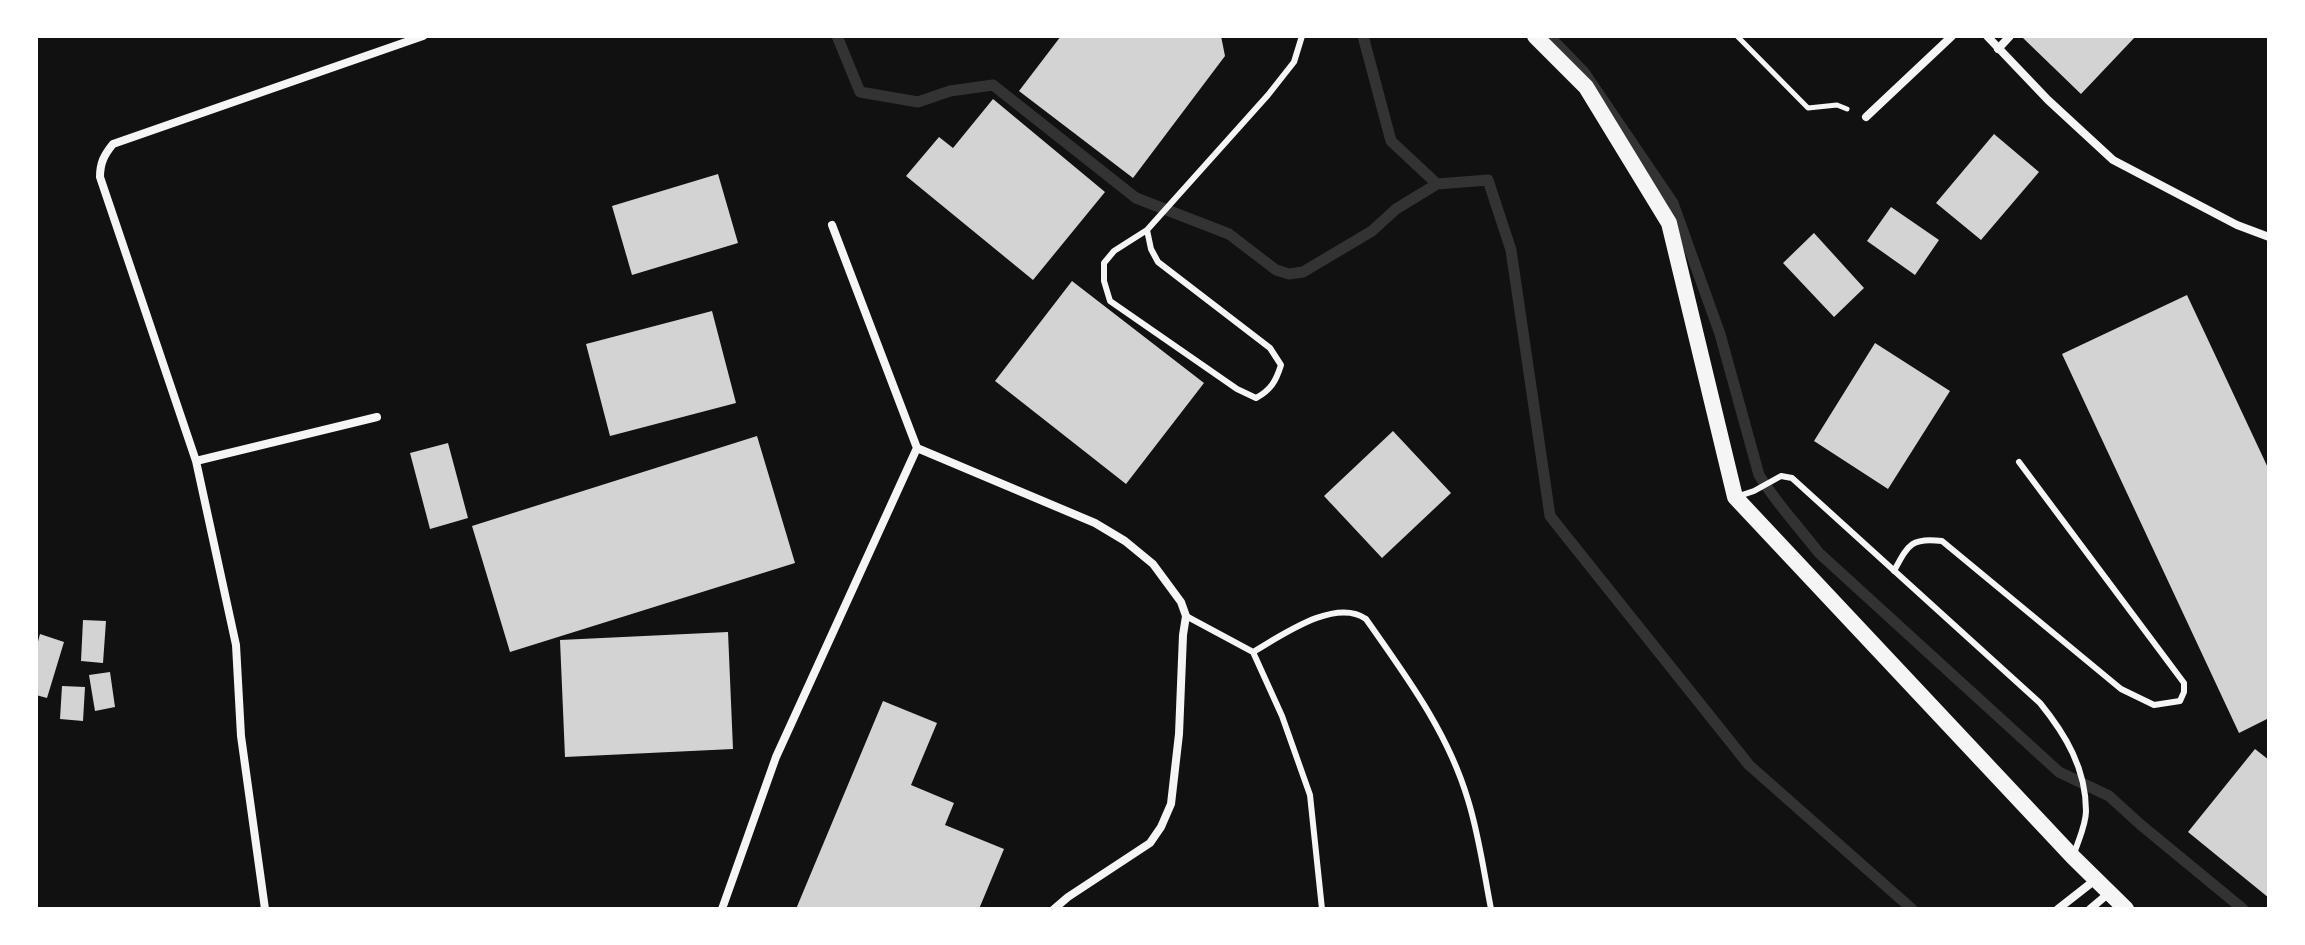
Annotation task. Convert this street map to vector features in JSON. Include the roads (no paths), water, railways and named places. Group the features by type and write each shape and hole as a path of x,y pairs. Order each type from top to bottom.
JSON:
{"main road":[{"path":"1535,36 1586,87 1669,223 1735,497 2073,857 2126,909"}],"street":[{"path":"265,909 241,736 236,645 196,461 100,177 104,155 113,144 423,36"},
{"path":"1866,117 1952,36"},
{"path":"1987,36 2113,160 2237,225 2269,237"},
{"path":"1998,49 2010,36"},
{"path":"722,909 776,757 917,448 832,225"},
{"path":"196,461 377,417"},
{"path":"917,448 1095,523 1125,541 1153,564 1181,602 1186,616 1179,734 1171,804 1161,827 1150,843 1054,909"},
{"path":"2058,909 2095,880"},
{"path":"2090,909 2109,893"}],"lane":[{"path":"1147,230 1158,262 1270,348 1281,365 1273,386 1266,393 1256,398 1237,389 1110,301 1104,281 1104,263 1114,251 1147,230 1268,95 1294,62 1302,36"},
{"path":"1894,571 1913,542 1921,539 1942,541 2121,689 2154,705 2180,701 2184,683 2019,462"},
{"path":"1735,497 1754,491 1781,476 1792,478 2040,703 2055,721 2081,771 2087,814 2073,857"},
{"path":"1253,652 1304,623 1339,612 1352,611 1366,619 1421,697 1447,743 1469,801 1491,909"},
{"path":"1186,616 1253,652 1282,716 1310,795 1322,909"}],"waterway":[{"path":"837,36 860,92 918,102 950,91 993,85 1136,198 1229,234 1276,270 1289,274 1303,272 1372,231 1396,209 1437,184"},
{"path":"1363,36 1391,141 1437,184 1488,180 1511,250 1550,516 1749,765 1912,909"},
{"path":"1549,36 1584,72 1673,203 1720,334 1759,475 1780,505 1819,553 2059,772 2109,796 2243,909"}]}
